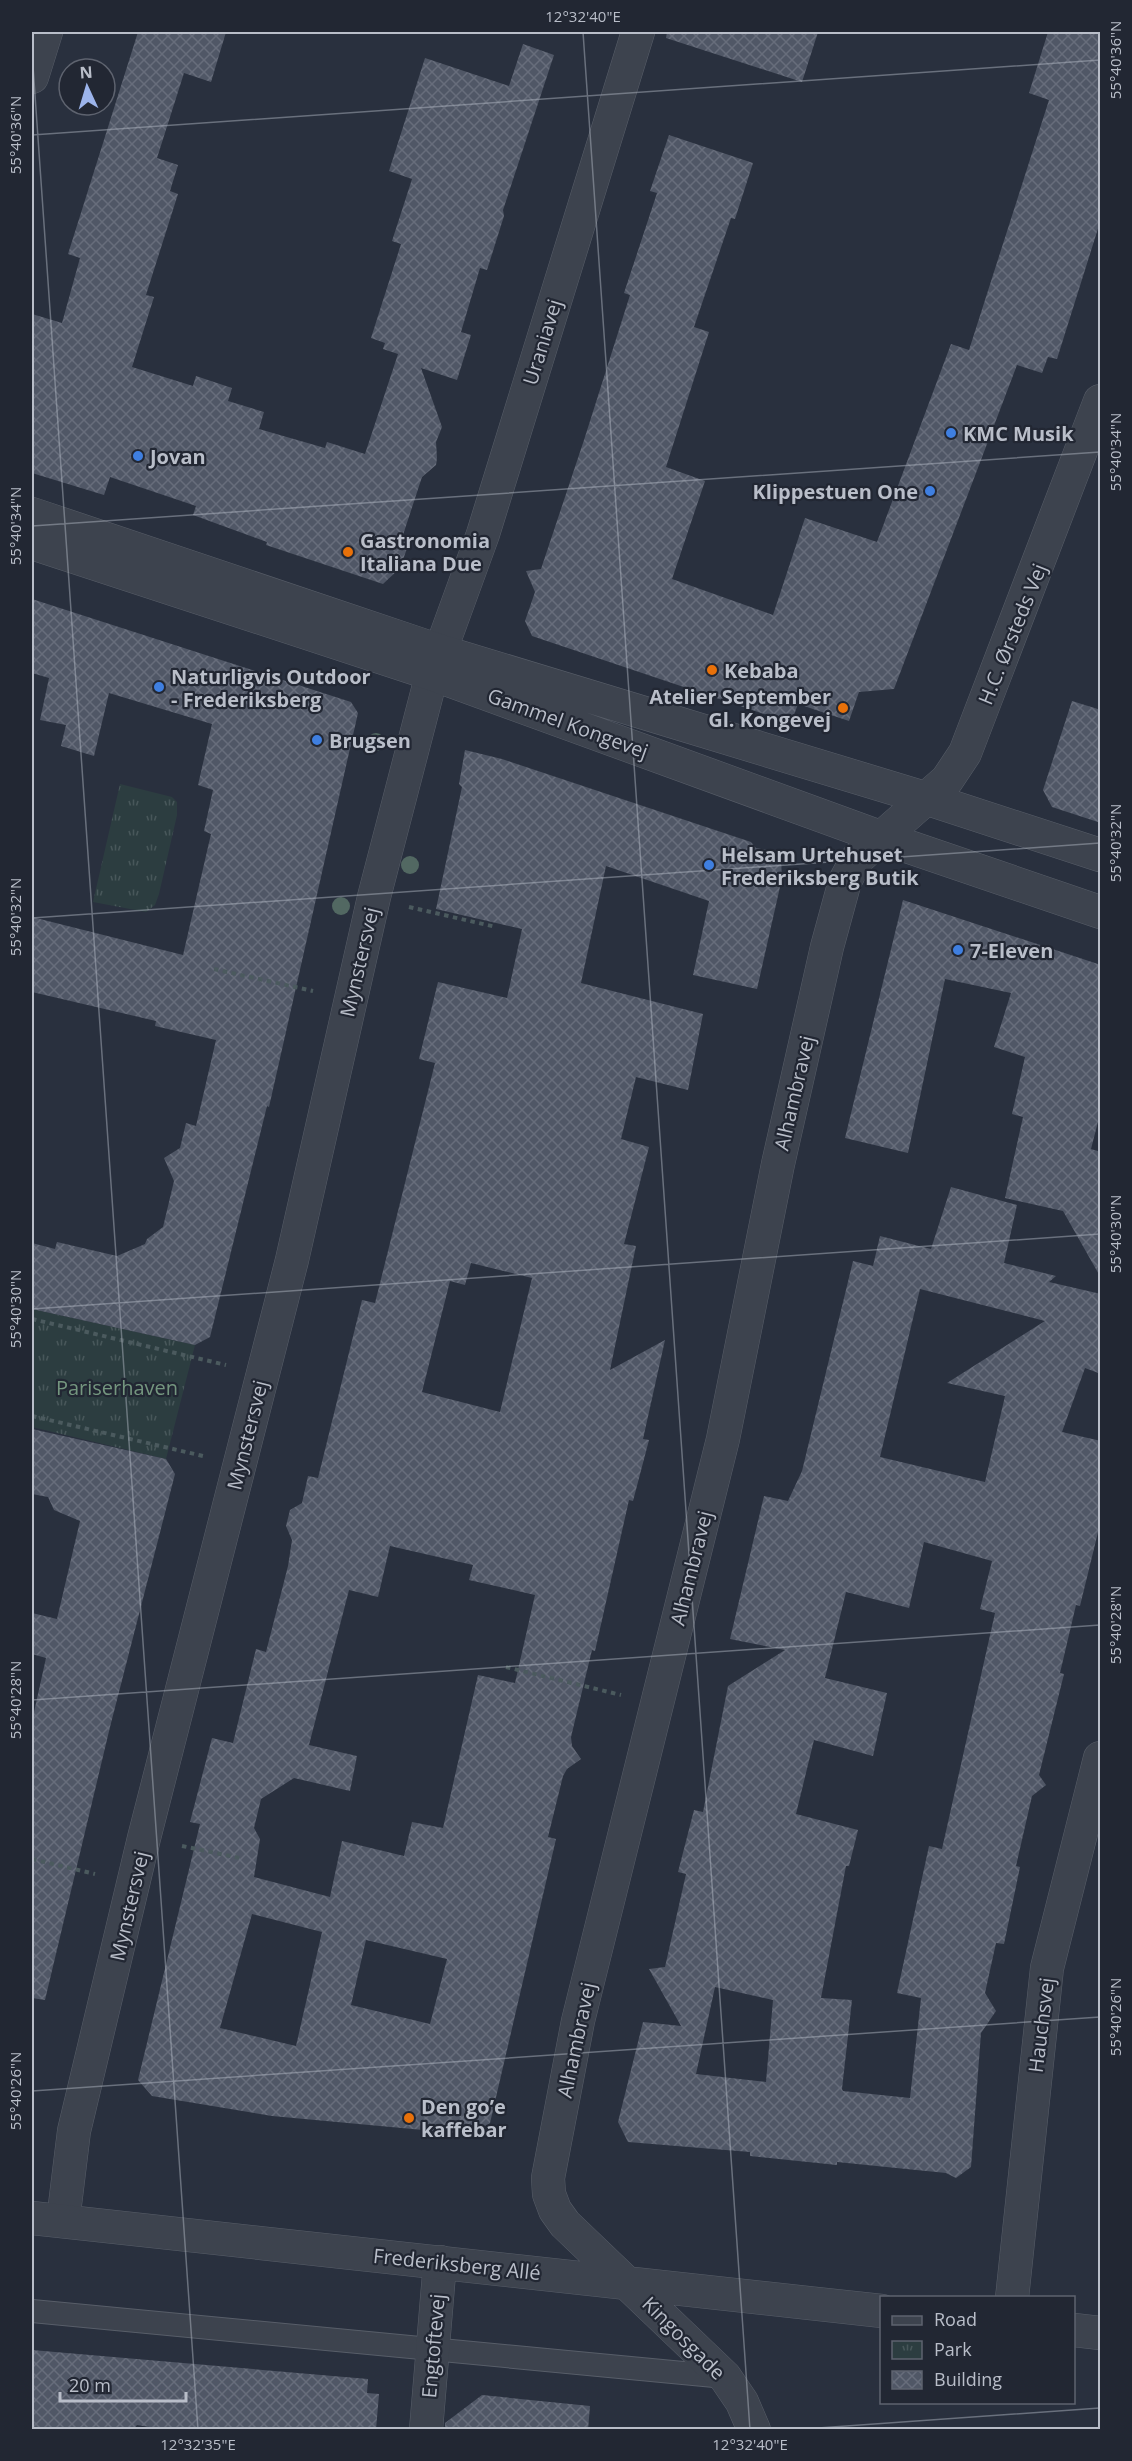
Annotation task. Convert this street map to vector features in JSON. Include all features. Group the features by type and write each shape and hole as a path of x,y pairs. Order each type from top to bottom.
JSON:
{"street":[{"path":"32,77 46,32"},
{"name":"Uraniavej","path":"436,662 490,511 638,32"},
{"name":"H.C. Ørsteds Vej","path":"880,837 928,799 947,780 965,753 1101,402"},
{"name":"Gammel Kongevej","path":"32,514 436,662 880,837 1101,912"},
{"name":"Gammel Kongevej","path":"32,543 436,662 928,799 1101,855"},
{"name":"Mynstersvej","path":"47,2219 74,2131 144,1838 292,1260 374,897 436,662"},
{"name":"Alhambravej","path":"626,2281 565,2224 555,2210 549,2194 548,2178 578,2021 723,1439 778,1164 827,947 845,882 857,859 880,837"},
{"name":"Hauchsvej","path":"1012,2296 1047,1968 1101,1758"},
{"name":"Frederiksberg Allé","path":"47,2219 626,2281 880,2312"},
{"name":"Engtoftevej","path":"426,2430 440,2262"},
{"name":"Kingosgade","path":"626,2281 725,2376 742,2402 754,2430"},
{"path":"1075,2330 1101,2333"}],"lane":[{"path":"32,2311 725,2376"}],"path":[{"path":"374,897 496,927"},
{"path":"214,969 351,1000"},
{"path":"32,1319 263,1374"},
{"path":"32,1416 240,1465"},
{"path":"506,1666 657,1705"},
{"path":"144,1838 240,1858"},
{"path":"32,1859 134,1883"}],"green space":[{"path":"120,784 172,797 177,802 177,815 159,894 155,905 146,912 93,902"},
{"name":"Pariserhaven","path":"32,1309 195,1345 166,1459 32,1427"}],"building":[{"path":"138,32 226,32 211,82 184,73 157,158 178,165 170,191 178,194 146,295 154,297 132,367 193,386 196,376 232,388 228,401 264,412 259,429 325,448 327,442 365,454 398,354 383,349 385,343 371,338 401,244 392,241 412,179 389,171 425,58 509,86 523,44 554,55 503,210 504,216 487,270 480,268 461,332 471,335 457,380 421,368 442,427 436,442 436,465 422,477 402,538 410,540 400,568 383,584 266,545 267,542 193,515 196,506 110,477 104,495 32,473 32,314 62,323 80,258 68,254 111,117 117,117 117,99"},
{"path":"667,32 818,32 802,82 666,38"},
{"path":"1048,32 1101,32 1101,219 1057,359 1048,357 1042,373 1017,365 894,689 859,692 849,721 798,704 791,723 532,636 525,621 535,592 526,571 541,569 584,440 630,295 624,293 657,193 650,191 669,135 753,163 735,219 731,218 694,327 709,332 666,467 705,481 672,579 773,615 805,518 877,542 951,344 969,350 1049,100 1029,93"},
{"path":"32,599 351,702 358,713 269,1107 267,1106 210,1337 195,1345 32,1309 32,1243 55,1249 57,1242 117,1256 145,1244 147,1239 163,1227 174,1181 164,1158 180,1148 186,1123 196,1126 216,1040 155,1026 156,1021 32,992 32,917 183,955 211,834 204,831 213,790 198,785 212,724 109,693 94,756 61,746 66,725 40,720 49,678 32,673"},
{"path":"1072,701 1101,710 1101,823 1052,807 1043,790"},
{"path":"465,750 502,759 751,842 756,848 772,851 781,860 782,878 757,989 693,975 709,901 606,866 581,983 703,1014 688,1090 636,1077 621,1139 649,1147 624,1244 636,1246 610,1370 665,1340 643,1439 649,1440 633,1501 629,1500 595,1651 592,1650 571,1737 572,1746 581,1759 567,1769 563,1776 548,1837 556,1839 490,2123 477,2135 272,2116 152,2096 138,2080 200,1824 190,1822 212,1738 233,1743 256,1649 266,1652 288,1566 292,1540 286,1526 290,1510 302,1503 308,1476 318,1478 362,1300 375,1303 435,1063 419,1059 438,982 507,998 522,929 436,909 462,787 459,784","holes":["471,1263 532,1278 500,1412 422,1392 450,1281 465,1285","390,1546 473,1565 469,1580 535,1595 515,1683 478,1675 443,1828 412,1822 404,1856 342,1841 330,1897 254,1877 260,1839 254,1828 261,1799 294,1778 350,1791 357,1756 309,1745 349,1590 378,1597","252,1914 322,1932 296,2046 220,2028","366,1940 447,1959 430,2024 351,2005"]},
{"path":"903,900 1101,965 1101,1110 1091,1149 1101,1152 1101,1278 1063,1211 1005,1198 1023,1117 1012,1114 1025,1057 994,1047 1011,993 945,979 908,1153 845,1138"},
{"path":"951,1187 1017,1205 1004,1263 1056,1276 1049,1282 1101,1294 1101,1374 1085,1368 1062,1432 1101,1441 1101,1520 1080,1606 1076,1605 1060,1673 1064,1674 1039,1775 1046,1785 1032,1796 1016,1866 1020,1867 1004,1944 996,1943 985,1993 996,2011 981,2033 971,2167 956,2178 946,2173 837,2162 837,2165 750,2156 750,2152 628,2142 618,2122 643,2022 681,2026 649,1969 665,1967 686,1874 678,1872 694,1810 703,1812 728,1686 785,1650 730,1639 764,1496 788,1501 802,1471 853,1261 873,1266 880,1236 931,1249","holes":["920,1289 1045,1321 947,1383 1005,1396 985,1482 880,1457","924,1542 992,1561 980,1609 995,1613 942,1849 929,1846 897,1993 921,1998 910,2098 843,2091 842,2089 852,2000 821,1998 846,1866 849,1866 858,1830 796,1814 814,1740 873,1756 887,1693 825,1678 846,1592 909,1608","715,1987 773,2000 766,2082 696,2074"]},
{"path":"32,1429 166,1459 175,1474 110,1727 45,2000 32,1998 32,1721 46,1658 32,1654 32,1613 57,1619 80,1521 54,1510 48,1497 32,1494"},
{"path":"32,2350 368,2379 367,2393 379,2394 376,2430 168,2430 137,2425 133,2430 32,2430"},
{"path":"482,2395 590,2406 588,2430 445,2430 445,2423"}],"place":[{"name":"KMC Musik","path":"951,433"},
{"name":"Jovan","path":"138,456"},
{"name":"Klippestuen One","path":"930,491"},
{"name":"Gastronomia Italiana Due","path":"348,552"},
{"name":"Kebaba","path":"712,670"},
{"name":"Naturligvis Outdoor - Frederiksberg","path":"159,687"},
{"name":"Atelier September Gl. Kongevej","path":"843,708"},
{"name":"Brugsen","path":"317,740"},
{"name":"Helsam Urtehuset Frederiksberg Butik","path":"709,865"},
{"name":"7-Eleven","path":"958,950"},
{"name":"Den go’e kaffebar","path":"409,2118"}]}
